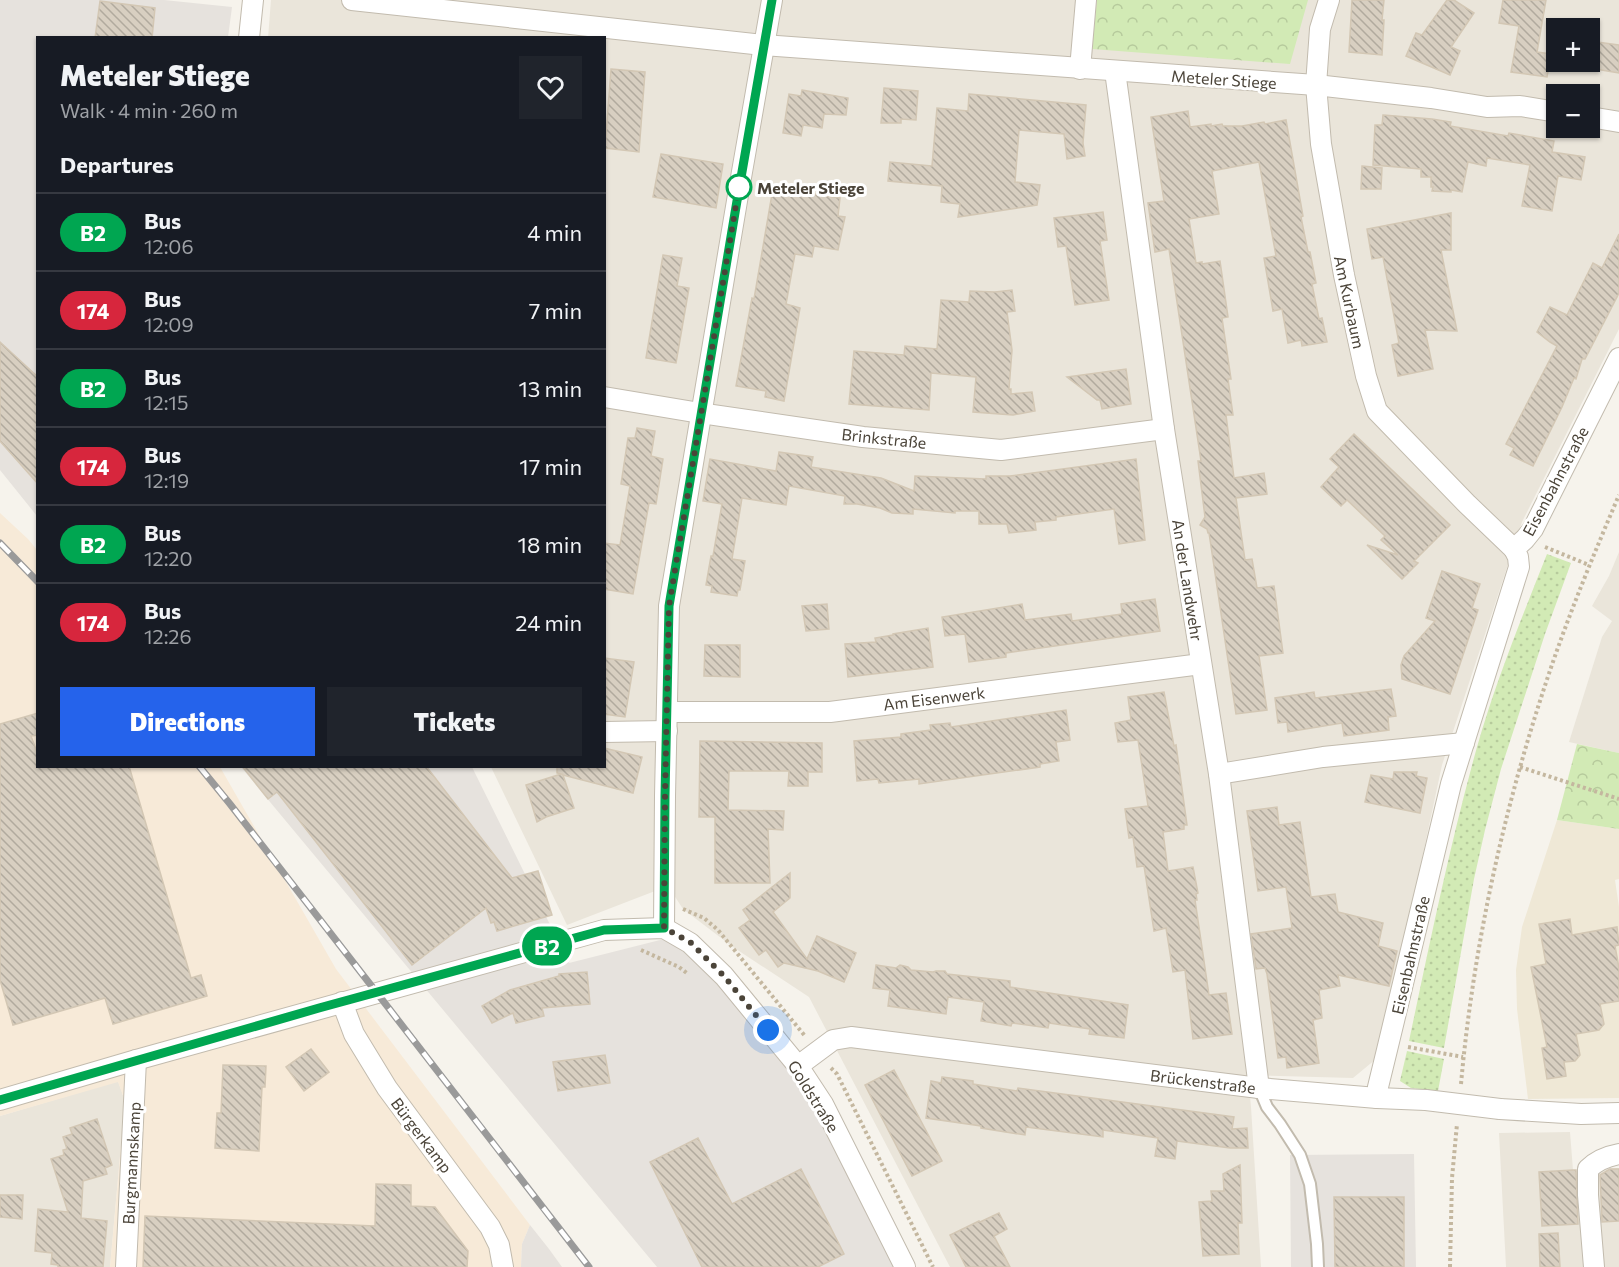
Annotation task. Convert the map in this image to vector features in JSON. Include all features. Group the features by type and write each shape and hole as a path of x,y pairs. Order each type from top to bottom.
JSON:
{"street":[{"path":"249,36 253,0"},
{"name":"Meteler Stiege","path":"352,0 764,45 1316,85 1487,107 1520,106 1546,110"},
{"path":"0,1100 604,930 664,928 669,606 772,0"},
{"path":"1080,69 1086,0"},
{"name":"Am Kurbaum","path":"1329,0 1320,29 1316,85 1321,144 1344,275 1365,376 1377,411 1514,549"},
{"name":"An der Landwehr","path":"1115,71 1164,429 1219,774 1260,1088"},
{"path":"1600,119 1619,122"},
{"name":"Eisenbahnstraße","path":"1377,1098 1384,1059 1390,1042 1451,784 1519,567 1514,549 1533,529 1619,358"},
{"name":"Brinkstraße","path":"606,397 863,437 1001,450 1164,429"},
{"name":"Am Eisenwerk","path":"606,732 666,722 830,712 1201,664"},
{"path":"1219,774 1323,757 1464,743"},
{"name":"Goldstraße","path":"664,928 690,942 724,976 798,1066 823,1104 905,1267"},
{"name":"Bürgerkamp","path":"342,1002 354,1034 387,1088 490,1227 499,1245 503,1267"},
{"name":"Brückenstraße","path":"798,1066 833,1040 851,1037 1260,1088 1426,1100 1500,1109 1581,1114 1619,1113"},
{"name":"Burgmannskamp","path":"126,1267 136,1060"},
{"path":"1594,1267 1588,1169 1593,1163 1619,1154"}],"lane":[{"path":"1260,1088 1267,1107 1300,1155 1310,1184 1318,1267"}],"path":[{"path":"1460,1090 1478,952 1520,767 1555,657 1589,565 1619,495"},
{"path":"1549,549 1589,565"},
{"path":"1520,767 1619,799"},
{"path":"639,949 679,967 695,979"},
{"path":"1408,1047 1463,1057"},
{"path":"1450,1267 1452,1178 1457,1123"}],"shaded area":[{"path":"0,0 164,0 232,7 228,36 36,36 36,515 0,470"},
{"path":"271,0 1619,0 1619,329 1522,522 1442,765 1376,1059 1353,1078 1248,1075 1261,1267 950,1267 809,997 733,947 683,909 668,886 567,925 491,768 606,768 606,36 268,36"},
{"path":"0,513 36,549 36,768 221,768 336,969 530,1225 522,1244 521,1267 110,1267 125,1101 118,1082 0,1116"},
{"path":"1619,552 1619,753 1569,742 1602,637 1612,621 1592,606"},
{"path":"242,768 472,768 569,963 668,938 788,1044 900,1267 657,1267"},
{"path":"1557,820 1619,829 1619,879 1615,880 1619,907 1619,1098 1528,1099 1517,1009 1516,970 1522,927"},
{"path":"118,1081 125,1101 110,1267 0,1267 0,1116"},
{"path":"1570,1132 1573,1170 1619,1168 1619,1267 1506,1267 1499,1133"},
{"path":"1414,1154 1416,1267 1291,1267 1290,1155"},
{"path":"530,1225 562,1267 521,1267 522,1244"}],"green space":[{"path":"1097,0 1308,0 1290,64 1092,49"},
{"path":"1547,554 1571,563 1501,769 1485,830 1444,1048 1409,1041 1449,857 1484,722"},
{"path":"1577,744 1619,753 1619,829 1557,820"},
{"path":"1407,1051 1444,1059 1438,1091 1411,1088 1400,1081"}],"building":[{"path":"1352,0 1384,0 1382,55 1349,52"},
{"path":"1447,0 1454,0 1474,13 1451,47 1460,51 1450,75 1406,56 1416,33 1422,35"},
{"path":"1503,0 1546,0 1537,52 1546,53 1547,77 1511,72 1519,26 1499,23"},
{"path":"100,1 155,8 152,36 95,36"},
{"path":"1600,42 1619,45 1619,73 1600,70"},
{"path":"611,69 645,72 639,152 606,148"},
{"path":"884,88 918,91 916,120 901,119 901,123 881,123"},
{"path":"802,90 848,98 846,115 824,114 822,128 803,125 801,136 783,133 789,94 801,96"},
{"path":"969,94 1086,105 1083,143 1085,156 1067,159 1064,134 1019,130 1015,182 1040,185 1037,205 958,217 960,204 941,202 942,186 888,181 890,162 932,166 937,108 968,111"},
{"path":"1188,111 1190,127 1211,124 1211,126 1222,124 1223,126 1242,126 1286,120 1303,216 1301,217 1316,283 1312,284 1319,319 1322,318 1327,342 1302,346 1301,340 1288,343 1282,309 1273,311 1264,258 1276,256 1259,162 1212,171 1219,214 1189,219 1196,263 1220,261 1228,317 1222,318 1231,379 1228,379 1233,415 1226,415 1234,478 1264,473 1267,494 1236,498 1245,560 1252,559 1257,588 1274,586 1283,653 1259,656 1267,710 1236,714 1209,533 1200,525 1205,517 1198,461 1201,461 1169,249 1155,252 1148,203 1164,201 1151,117"},
{"path":"1383,115 1432,119 1451,122 1450,126 1554,141 1552,152 1585,157 1581,180 1558,176 1552,211 1522,206 1530,165 1487,158 1486,166 1468,162 1462,192 1432,191 1431,177 1421,177 1421,169 1373,165 1375,125 1382,125"},
{"path":"661,154 723,164 716,208 653,197"},
{"path":"1362,166 1382,168 1381,189 1361,189"},
{"path":"773,188 840,198 838,216 845,217 838,250 814,246 812,257 795,254 786,304 800,308 784,401 765,397 766,391 736,386"},
{"path":"1103,212 1107,240 1100,241 1109,300 1075,305 1066,246 1058,247 1054,218"},
{"path":"1451,213 1451,250 1441,250 1457,331 1425,330 1433,369 1398,376 1392,345 1399,343 1383,257 1372,259 1367,229"},
{"path":"1619,234 1619,293 1585,359 1582,359 1576,379 1574,378 1533,466 1510,455 1514,448 1506,444 1557,346 1537,332 1550,307 1567,315 1593,263 1602,268"},
{"path":"663,255 682,258 677,286 689,288 676,363 646,358"},
{"path":"1012,290 1015,311 1007,312 1012,350 1009,389 1011,389 1011,394 1032,392 1035,411 1013,415 973,412 976,377 931,373 929,410 849,404 854,351 904,355 905,346 937,349 941,300 969,302 970,291"},
{"path":"0,342 36,375 36,482 0,441"},
{"path":"1126,369 1131,404 1102,409 1100,400 1067,377"},
{"path":"637,428 655,431 651,456 663,459 656,504 649,503 633,594 606,589 606,543 620,545 630,486 621,484 628,438 635,438"},
{"path":"1354,434 1450,525 1414,561 1418,563 1402,579 1367,545 1398,555 1381,540 1385,536 1347,500 1341,506 1321,487 1339,467 1330,459"},
{"path":"779,452 813,457 811,467 881,478 914,491 915,476 986,479 986,476 1010,476 1136,459 1145,540 1119,544 1114,509 1056,517 1056,520 1035,522 1036,530 1009,533 1007,524 979,524 979,511 955,511 955,513 913,509 913,514 892,513 880,508 844,504 845,496 789,486 786,505 742,498 732,559 745,561 740,590 737,596 711,592 712,586 706,585 722,504 703,501 710,459 776,471"},
{"path":"1442,571 1480,584 1472,608 1478,610 1450,694 1402,679 1401,665 1404,656 1435,621 1426,618"},
{"path":"1155,599 1160,631 1006,653 1006,657 969,662 965,634 945,636 942,617 1022,604 1025,620 1071,614 1072,621 1122,614 1121,604"},
{"path":"827,604 829,629 806,631 802,606"},
{"path":"928,628 933,667 848,677 845,644 876,642 875,638"},
{"path":"705,645 740,645 740,677 704,676"},
{"path":"606,658 634,662 625,717 606,714"},
{"path":"1391,689 1396,716 1388,717 1389,730 1344,736 1342,723 1288,732 1287,722 1278,723 1275,698 1314,692 1315,698"},
{"path":"1164,692 1174,746 1176,745 1187,825 1184,825 1184,829 1163,832 1168,871 1193,867 1198,893 1196,894 1197,900 1195,900 1209,995 1226,993 1232,1034 1193,1039 1185,970 1173,972 1166,928 1154,931 1144,866 1137,867 1133,837 1129,838 1125,809 1148,806 1138,740 1118,742 1115,723 1131,720 1128,697"},
{"path":"1066,710 1070,740 1056,742 1059,761 1040,764 1040,767 919,784 919,779 879,783 878,779 857,781 854,741 901,737 901,734 931,730 930,725 950,723 951,727"},
{"path":"36,714 36,735 31,736 36,750 36,768 130,768 191,978 201,975 207,996 113,1024 105,998 13,1025 0,980 0,724"},
{"path":"700,741 822,743 822,772 808,772 808,786 788,786 789,771 729,771 728,810 784,811 783,830 768,829 770,883 715,883 715,817 699,817"},
{"path":"606,748 642,757 633,793 563,775 574,808 537,822 526,785 561,774 557,773 557,768 606,768"},
{"path":"244,768 428,768 512,878 538,871 552,915 497,931 494,922 491,923 486,908 412,965 277,792 268,799"},
{"path":"1394,772 1417,772 1416,776 1427,778 1420,813 1365,802 1371,775 1393,779"},
{"path":"1277,807 1279,825 1300,822 1311,897 1335,894 1338,912 1383,923 1378,946 1397,951 1389,986 1338,975 1340,986 1319,990 1322,1018 1313,1020 1319,1063 1287,1068 1286,1057 1278,1058 1267,974 1265,968 1256,969 1251,934 1292,928 1286,887 1258,891 1247,811"},
{"path":"790,873 790,898 773,912 807,959 817,936 856,953 844,982 818,971 784,963 778,967 766,950 759,955 739,928 750,920 743,910"},
{"path":"1570,919 1572,935 1617,927 1619,945 1615,946 1619,968 1619,1001 1600,1004 1604,1024 1599,1030 1576,1034 1580,1055 1575,1061 1564,1062 1566,1076 1547,1079 1542,1048 1547,1047 1531,967 1546,964 1539,924"},
{"path":"876,965 896,968 900,965 911,970 945,971 947,974 1010,981 1010,987 1128,1005 1124,1038 1089,1034 1090,1029 1049,1023 1048,1028 1012,1023 1011,1026 981,1021 984,1002 948,997 946,1014 888,1006 890,990 873,988"},
{"path":"587,972 590,1004 542,1008 544,1016 516,1023 513,1013 492,1023 482,1006 510,990 559,976 559,974"},
{"path":"311,1049 329,1072 304,1091 286,1067"},
{"path":"605,1055 610,1083 558,1091 553,1062"},
{"path":"223,1065 266,1066 265,1087 262,1087 259,1151 215,1148 217,1113 221,1113"},
{"path":"894,1070 942,1161 912,1176 865,1085"},
{"path":"942,1077 1017,1091 1018,1088 1234,1117 1232,1129 1247,1128 1248,1148 1177,1141 1175,1159 1155,1156 1158,1138 1103,1130 1103,1137 1026,1127 1025,1135 926,1118 931,1081 941,1083"},
{"path":"97,1119 112,1165 105,1168 107,1174 83,1181 81,1218 107,1221 103,1267 58,1267 58,1265 51,1264 52,1253 35,1251 38,1209 68,1212 51,1159 64,1155 63,1150 67,1149 63,1137 72,1134 70,1128"},
{"path":"698,1138 732,1204 801,1169 844,1254 818,1267 702,1267 650,1162"},
{"path":"1240,1165 1242,1223 1238,1223 1239,1254 1203,1256 1199,1202 1212,1201 1211,1191 1224,1191 1223,1174"},
{"path":"1610,1169 1619,1169 1619,1221 1602,1222 1600,1175"},
{"path":"1576,1170 1578,1224 1542,1226 1539,1172"},
{"path":"376,1184 411,1185 411,1206 435,1207 468,1251 467,1267 143,1267 145,1216 375,1226"},
{"path":"0,1195 23,1195 22,1219 0,1217"},
{"path":"1334,1197 1404,1197 1404,1267 1335,1267"},
{"path":"999,1213 1007,1229 994,1236 1010,1267 966,1267 950,1235"},
{"path":"1558,1233 1560,1267 1540,1267 1539,1234"}],"railway":[{"path":"0,543 36,580"},
{"path":"201,768 589,1267"}],"bus line":[{"name":"B2","path":"0,1100 319,1008 604,930 664,928 669,606 772,0"}],"place":[{"name":"Meteler Stiege","path":"739,187"}],"route":[{"path":"739,187 669,606 663,902 664,928 690,942 724,976 768,1030"}]}
